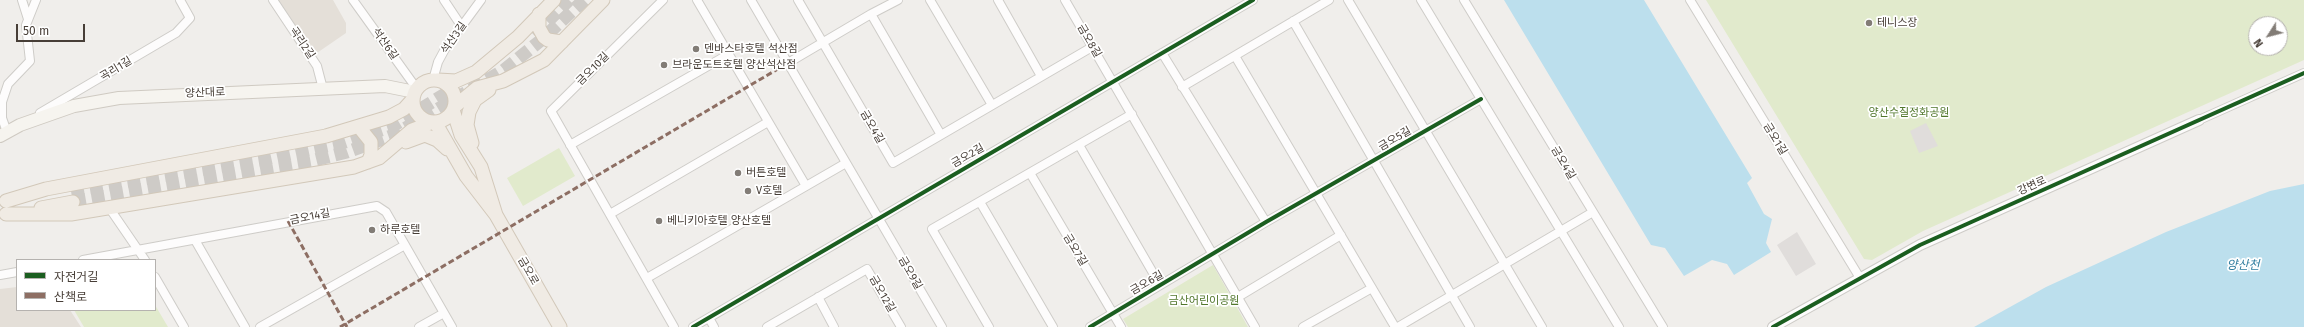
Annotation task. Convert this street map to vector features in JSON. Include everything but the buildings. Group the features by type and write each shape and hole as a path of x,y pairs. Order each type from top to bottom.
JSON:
{"main road":[{"path":"3,208 46,189 326,136 397,114 421,84 435,80 456,81 476,72 518,37 554,0"},
{"path":"373,160 405,135 446,118 454,108 477,88 503,81 524,72 544,60 603,0"},
{"path":"539,14 539,28 544,37 548,40 562,42"},
{"path":"435,80 450,87 455,100 454,108"},
{"path":"481,167 469,132 467,118 475,100 503,81"},
{"name":"양산대로","path":"3,134 20,125 74,106 119,98 323,90 385,86 415,93"},
{"path":"415,93 416,112 427,121 434,122"},
{"name":"금오로","path":"454,108 461,135 481,167 496,215"},
{"name":"금오로","path":"434,122 466,176 496,215 560,327"},
{"path":"359,127 371,142 371,156 373,160"},
{"path":"3,208 71,214 110,209 309,176 373,160 396,150 412,139 425,136 437,140 456,159"},
{"path":"3,208 72,196"}],"street":[{"path":"22,0 28,19"},
{"path":"3,134 2,102 8,84 30,60 26,25 36,0"},
{"name":"곡리1길","path":"20,125 176,33 190,18 180,0"},
{"name":"곡리2길","path":"273,0 317,66 323,90"},
{"name":"석산6길","path":"353,0 415,93"},
{"path":"444,0 462,27"},
{"name":"석산3길","path":"435,80 438,62 481,0"},
{"name":"금오10길","path":"663,0 551,111 674,327"},
{"path":"698,0 806,186"},
{"path":"751,0 879,218"},
{"name":"금오4길","path":"798,0 893,163 1092,47"},
{"path":"788,63 871,14 898,0"},
{"path":"930,0 992,105"},
{"path":"998,0 1042,76"},
{"name":"금오8길","path":"1065,0 1113,82"},
{"name":"금오2길","path":"693,327 1253,0"},
{"path":"1182,87 1329,0"},
{"name":"금오5길","path":"1348,0 1542,327"},
{"path":"1421,0 1620,327"},
{"name":"금오4길","path":"1464,0 1663,327"},
{"name":"금오1길","path":"1690,0 1860,278"},
{"path":"871,14 941,135"},
{"name":"금오5길","path":"1293,21 1470,327"},
{"path":"1162,53 1266,222"},
{"path":"570,145 729,54"},
{"path":"1235,56 1395,327"},
{"name":"강변로","path":"1773,327 1920,245 2304,72"},
{"path":"1113,82 1255,327"},
{"name":"금오5길","path":"1213,255 1266,222 1481,99"},
{"path":"989,327 932,229 1132,114"},
{"path":"610,214 768,122"},
{"path":"1079,144 1160,285"},
{"path":"647,278 846,163"},
{"name":"금오7길","path":"1030,173 1121,327"},
{"path":"980,202 1053,327"},
{"name":"금오14길","path":"89,259 377,206 386,212 452,327"},
{"path":"110,209 144,259"},
{"path":"1398,327 1562,232 1593,212"},
{"name":"금오9길","path":"879,218 942,327"},
{"path":"1238,297 1341,236"},
{"path":"195,240 244,327"},
{"path":"260,327 405,245"},
{"name":"금오6길","path":"1090,327 1213,255"},
{"name":"금오12길","path":"772,326 818,297 867,269 901,327"},
{"path":"0,275 16,272"},
{"path":"156,279 184,327"},
{"path":"1303,327 1372,288"},
{"path":"818,297 834,327"},
{"path":"419,327 444,313"},
{"path":"709,318 714,327"}],"shaded area":[{"path":"276,0 333,0 346,23 346,33 314,55"},
{"path":"1926,123 1938,146 1919,153 1910,131"},
{"path":"1797,232 1816,264 1796,276 1777,245"},
{"path":"16,287 16,311 71,311 81,327 0,327 0,289"}],"green space":[{"name":"양산수질정화공원","path":"1706,0 2304,0 2304,60 1923,231 1872,260 1864,259"},
{"path":"559,148 575,176 523,206 507,178"},
{"name":"금산어린이공원","path":"1213,265 1248,327 1128,327 1123,319"},
{"path":"156,307 168,327 84,327 75,311 156,311"}],"water":[{"path":"1504,0 1644,0 1752,178 1747,183 1764,214 1772,219 1766,243 1771,252 1734,275 1727,264 1712,260 1684,276 1665,248 1651,245"},
{"name":"양산천","path":"2304,184 2304,327 1974,327 2046,287 2166,232 2270,191"}],"tunnel":[{"path":"534,35 569,0"},
{"path":"73,202 315,160 347,152 394,135 504,70 540,41 584,0"},
{"path":"71,191 266,159 345,142 393,126 458,86"}],"marked path":[{"path":"340,327 788,63"},
{"path":"288,221 347,327"}],"cycle path":[{"path":"693,327 1253,0"},
{"path":"1773,327 1920,245 2304,73"},
{"path":"1090,327 1266,222 1481,99"}],"place":[{"name":"테니스장","path":"1869,23"},
{"name":"덴바스타호텔 석산점","path":"696,49"},
{"name":"브라운도트호텔 양산석산점","path":"664,65"},
{"name":"버튼호텔","path":"738,173"},
{"name":"V호텔","path":"748,191"},
{"name":"베니키아호텔 양산호텔","path":"659,221"},
{"name":"하루호텔","path":"372,230"}]}
